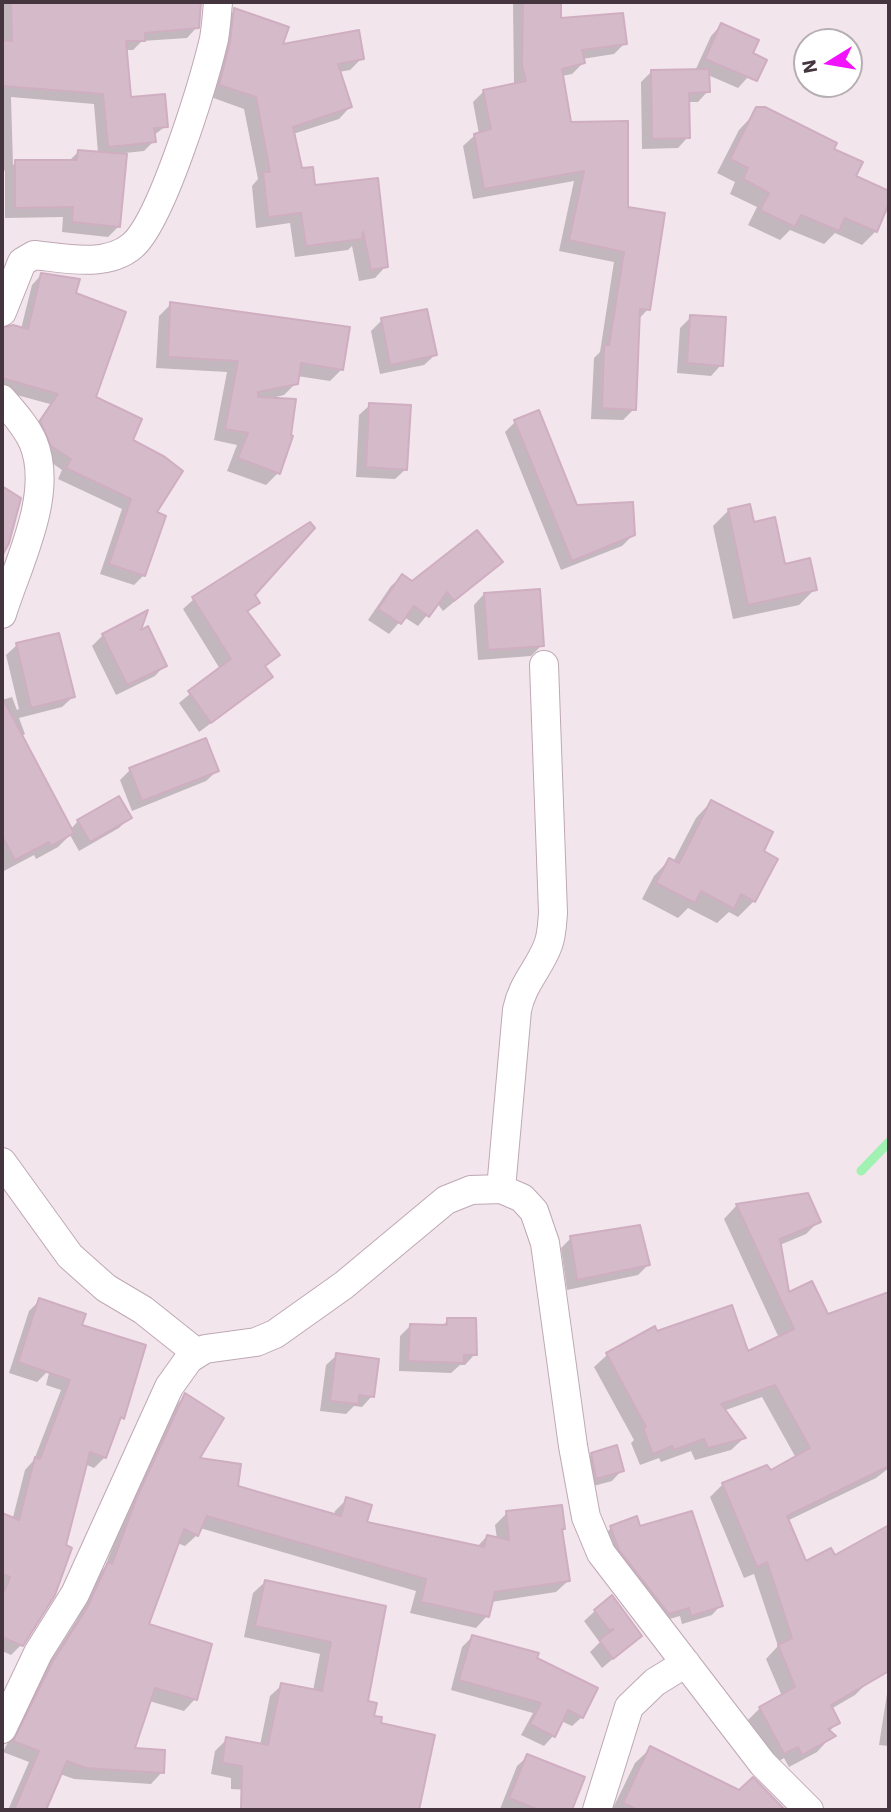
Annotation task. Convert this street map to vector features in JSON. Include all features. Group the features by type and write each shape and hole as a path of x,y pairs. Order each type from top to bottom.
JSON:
{"street":[{"path":"2,312 22,262 26,259 34,255 105,259 133,246 152,218 168,180 214,38 218,2"},
{"path":"2,399 32,440 38,455 40,478 36,508 2,614"},
{"path":"501,1189 517,1010 520,996 547,948 551,934 544,665"},
{"path":"2,1162 70,1256 106,1288 143,1310 197,1353"},
{"path":"2,1729 38,1653 75,1594 169,1387 182,1367 205,1349 256,1342 275,1334 344,1285 446,1200 471,1190 501,1189 522,1198 534,1211 545,1242 573,1446 586,1517 601,1553 762,1764 809,1810"},
{"path":"597,1810 629,1707 655,1682 686,1663"}],"building":[{"path":"11,2 201,2 199,28 145,33 145,41 126,41 131,97 165,94 168,127 154,128 156,142 108,147 103,94 2,86 2,40 12,41"},
{"path":"523,2 561,2 561,18 623,13 627,44 582,50 585,63 562,69 571,122 628,121 628,207 665,213 650,310 640,309 636,410 602,408 604,345 609,345 624,252 569,240 584,171 484,189 474,134 491,129 483,90 526,81 522,66"},
{"path":"234,8 289,27 283,44 359,30 364,59 338,64 352,107 293,127 302,168 313,167 315,185 378,178 388,267 371,270 363,232 362,239 306,246 301,213 268,217 263,172 270,172 256,97 219,85 230,42"},
{"path":"721,23 759,40 753,53 767,60 757,81 705,59"},
{"path":"709,69 710,92 689,93 690,138 652,139 651,70"},
{"path":"756,107 765,107 837,143 834,149 863,162 856,176 889,191 889,203 877,232 845,218 839,231 801,215 795,227 760,210 769,193 743,179 748,168 730,159"},
{"path":"78,150 127,154 120,227 72,222 73,207 15,208 15,160 77,160"},
{"path":"41,273 80,279 76,293 126,312 96,397 142,419 133,440 165,457 183,471 157,512 166,516 145,576 109,564 131,499 66,468 71,459 51,446 40,421 58,394 2,378 2,328 13,325 28,329"},
{"path":"170,302 350,327 343,370 301,363 298,384 258,392 258,397 296,399 293,436 280,474 238,458 248,433 225,429 238,361 168,357"},
{"path":"427,309 437,355 390,365 381,318"},
{"path":"690,315 726,317 723,366 687,363"},
{"path":"369,403 411,405 407,470 366,467"},
{"path":"539,410 577,505 633,502 635,535 572,561 514,420"},
{"path":"2,486 21,498 9,543 2,556"},
{"path":"750,504 754,522 775,517 785,564 810,558 817,590 748,605 728,509"},
{"path":"310,522 315,528 255,595 260,603 247,611 280,655 265,666 273,677 211,723 188,691 231,659 192,597"},
{"path":"477,530 503,562 454,601 447,592 429,617 414,606 401,624 378,609 402,574 412,581"},
{"path":"540,589 544,646 488,650 484,593"},
{"path":"148,610 141,630 148,626 167,666 127,685 102,634"},
{"path":"59,633 75,697 31,708 16,643"},
{"path":"2,697 74,833 51,846 49,842 15,860 2,836"},
{"path":"206,738 219,771 142,801 129,768"},
{"path":"119,796 132,818 90,842 77,820"},
{"path":"711,800 773,832 764,851 778,859 755,902 741,894 734,909 701,891 695,903 656,883 669,858 679,863"},
{"path":"808,1193 821,1222 780,1239 789,1292 812,1281 828,1314 889,1292 889,1466 787,1516 806,1561 831,1548 835,1555 889,1525 889,1671 831,1705 840,1723 828,1729 836,1736 802,1755 798,1747 784,1754 759,1707 795,1687 778,1645 792,1638 767,1562 757,1567 722,1483 767,1465 771,1470 810,1448 775,1385 721,1404 746,1438 708,1448 704,1439 674,1450 672,1446 653,1454 643,1428 646,1427 606,1353 655,1326 657,1331 732,1305 748,1351 794,1329 736,1204"},
{"path":"640,1225 650,1265 577,1280 570,1236"},
{"path":"39,1298 86,1314 82,1325 146,1345 124,1419 121,1417 106,1458 90,1452 66,1545 72,1548 55,1595 23,1646 2,1637 2,1596 10,1577 2,1574 2,1513 19,1520 35,1457 40,1459 70,1380 18,1362"},
{"path":"447,1318 476,1318 477,1355 464,1355 464,1363 408,1361 410,1324 447,1325"},
{"path":"336,1353 379,1359 374,1397 359,1395 359,1404 330,1401"},
{"path":"185,1393 224,1418 200,1458 241,1464 238,1486 341,1516 346,1497 372,1505 367,1522 484,1547 487,1535 509,1540 506,1511 562,1505 565,1529 562,1529 570,1581 495,1592 489,1617 421,1602 426,1579 207,1516 198,1536 184,1529 149,1624 212,1644 197,1700 155,1688 135,1748 165,1750 164,1773 86,1768 67,1761 46,1810 14,1810 39,1751 13,1741 53,1661 87,1608 108,1562 112,1564 137,1497"},
{"path":"617,1445 624,1471 596,1479 591,1453"},
{"path":"692,1511 723,1606 691,1616 689,1608 669,1614 619,1550 610,1526 637,1516 640,1526"},
{"path":"265,1580 386,1606 368,1701 377,1703 374,1716 382,1717 381,1723 435,1735 419,1810 241,1810 242,1766 222,1763 226,1737 268,1745 281,1683 322,1691 331,1642 255,1626"},
{"path":"612,1595 642,1636 613,1659 599,1640 614,1629 609,1630 594,1610"},
{"path":"472,1635 539,1653 537,1658 598,1688 583,1718 568,1710 555,1737 530,1724 541,1703 459,1680"},
{"path":"650,1746 739,1790 753,1777 785,1810 638,1810 623,1803"},
{"path":"527,1754 585,1777 572,1810 539,1810 509,1798"}],"waterway":[{"path":"861,1171 889,1142"}]}
